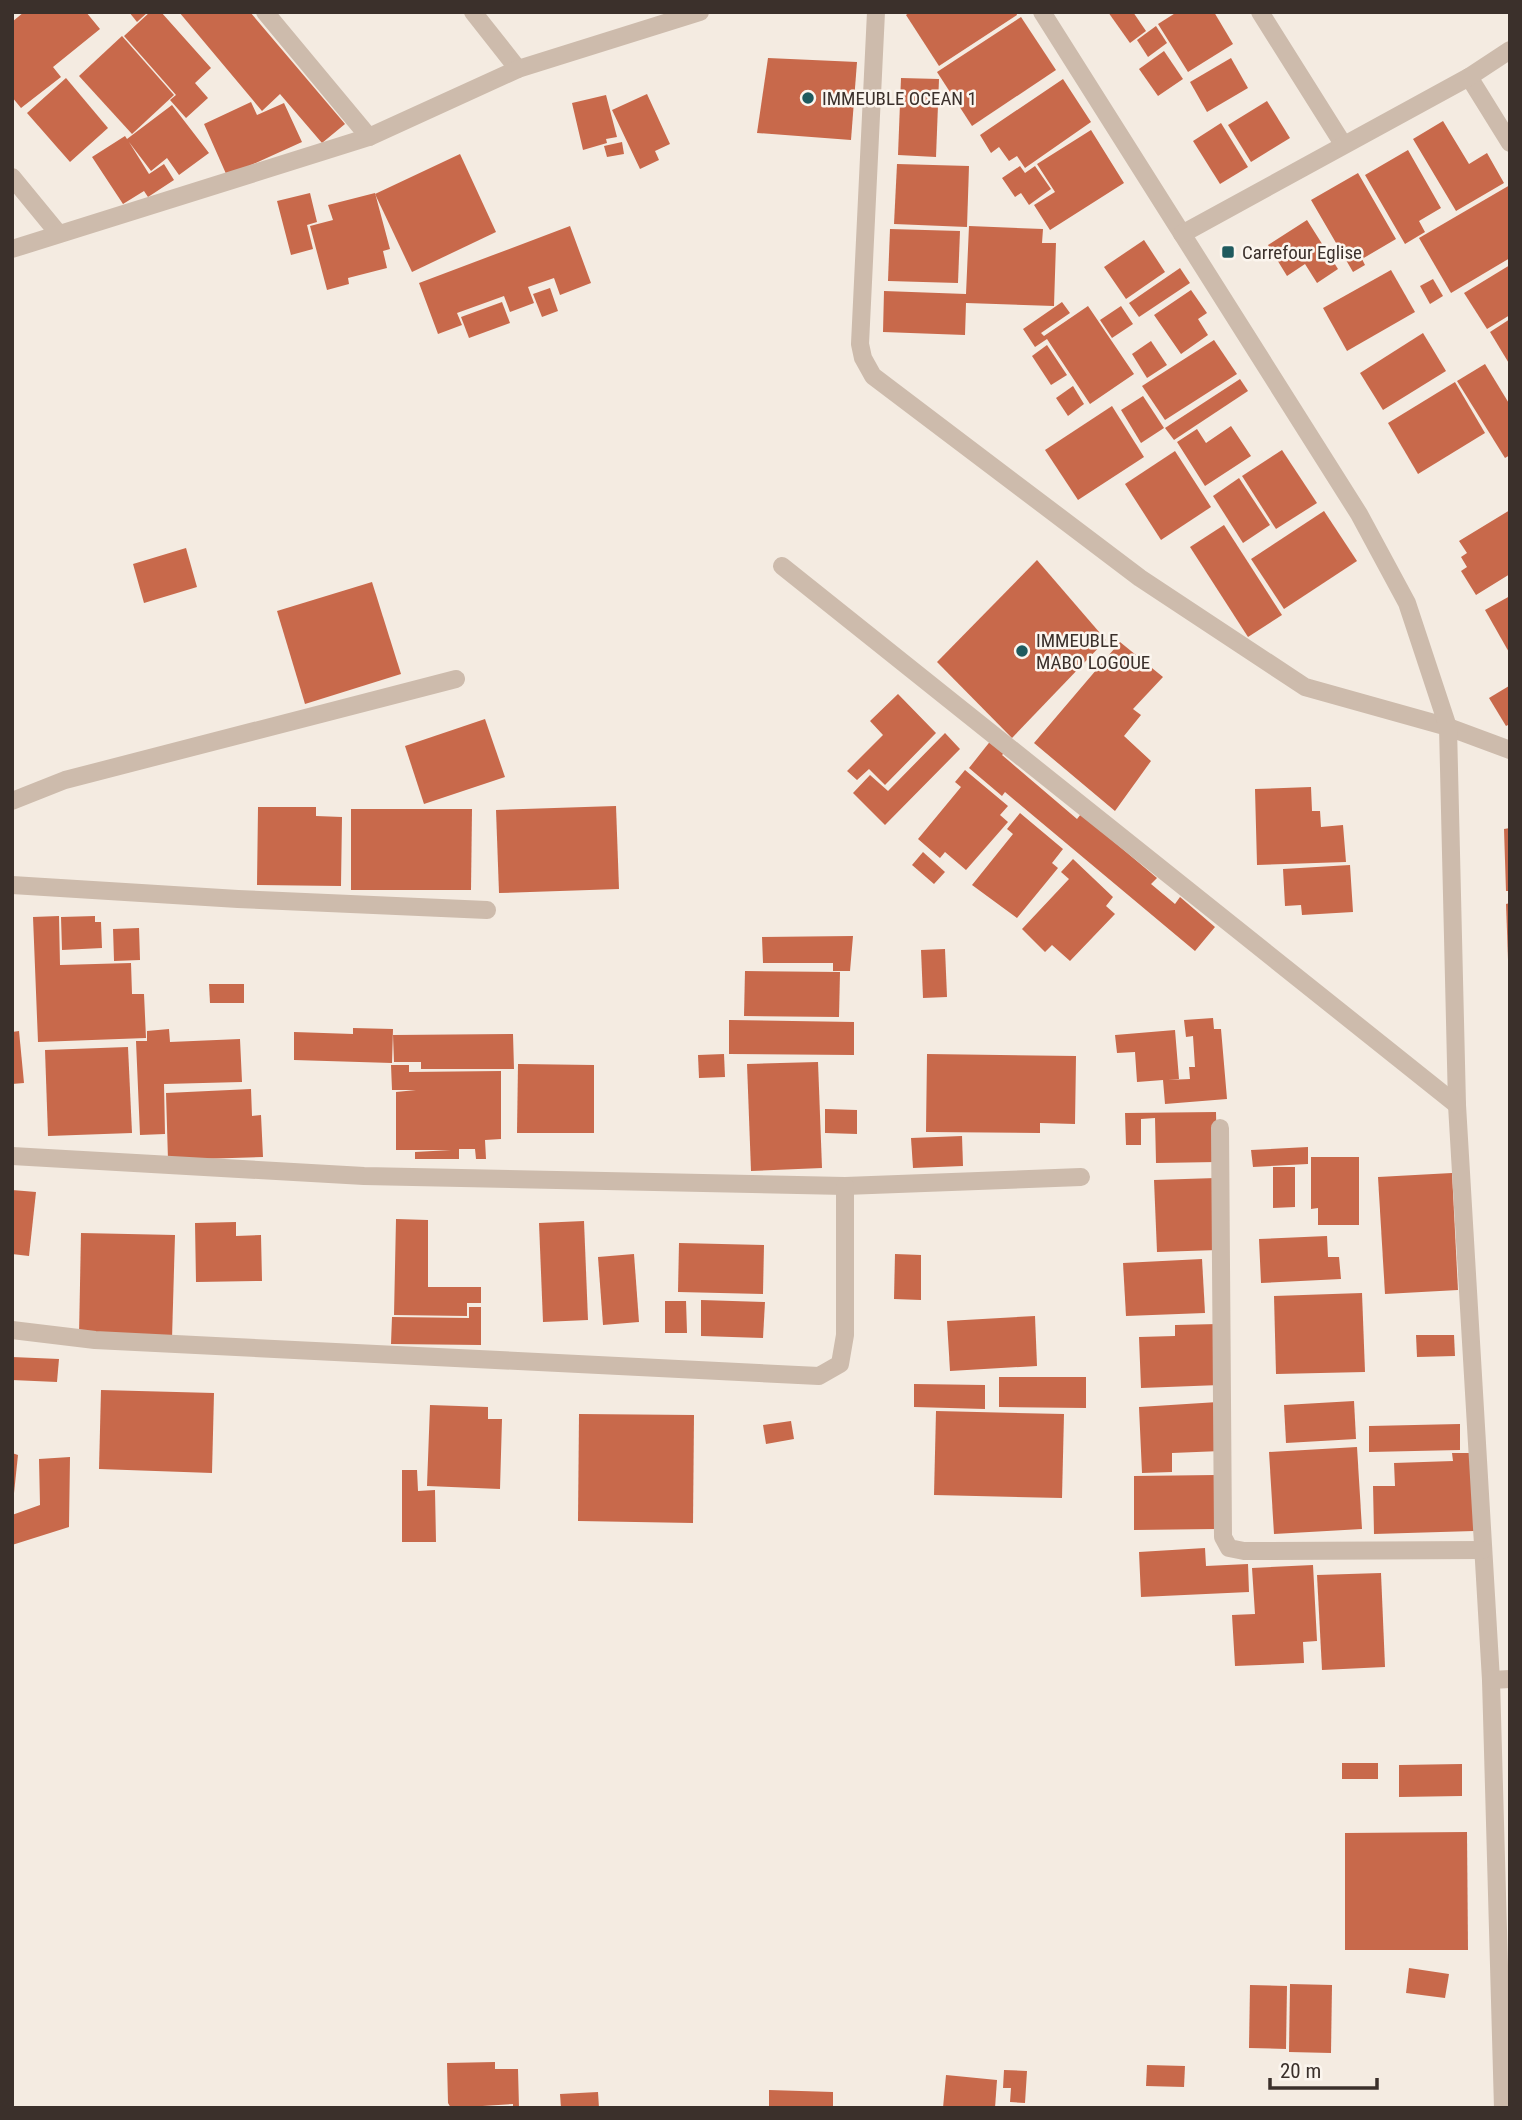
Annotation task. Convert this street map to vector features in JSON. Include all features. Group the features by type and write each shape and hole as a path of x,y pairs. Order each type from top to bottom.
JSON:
{"street":[{"path":"265,12 369,137"},
{"path":"473,12 518,69"},
{"path":"12,249 369,137 518,69 699,12"},
{"path":"876,12 860,344 863,358 873,376 1140,578 1305,687 1448,727 1510,750"},
{"path":"1042,12 1365,525 1407,603 1448,727 1457,1105 1483,1550 1501,1679 1503,2108"},
{"path":"1260,12 1343,144"},
{"path":"1182,234 1469,77 1510,50"},
{"path":"1469,77 1510,143"},
{"path":"12,177 58,233"},
{"path":"782,566 1457,1105"},
{"path":"12,801 65,780 456,678"},
{"path":"12,885 238,899 487,910"},
{"path":"1220,1128 1223,1537 1229,1548 1244,1551 1483,1550"},
{"path":"12,1156 364,1175 845,1186 1081,1177"},
{"path":"12,1330 95,1340 819,1376 840,1364 845,1335 845,1186"}],"building":[{"path":"24,12 86,12 100,29 53,67 61,77 21,108 12,97 12,22"},
{"path":"129,12 148,12 137,22"},
{"path":"150,12 161,12 211,68 195,83 208,98 186,118 170,100 176,95 124,36"},
{"path":"179,12 250,12 345,124 322,143 280,94 262,111"},
{"path":"910,12 1016,12 1017,15 939,66 906,15"},
{"path":"1108,12 1133,12 1146,31 1130,43"},
{"path":"1177,12 1214,12 1233,44 1188,72 1158,24"},
{"path":"1021,17 1056,70 972,126 937,72"},
{"path":"1156,26 1167,43 1148,57 1137,40"},
{"path":"122,36 174,95 132,134 79,76"},
{"path":"1164,51 1183,79 1158,96 1139,69"},
{"name":"IMMEUBLE OCEAN 1","path":"768,58 857,62 851,140 757,133"},
{"path":"1231,58 1248,88 1207,112 1190,82"},
{"path":"66,78 108,128 70,162 27,113"},
{"path":"901,78 939,79 936,157 898,155"},
{"path":"1063,79 1091,122 1025,168 1017,156 1009,161 999,147 991,153 980,135"},
{"path":"647,94 670,144 655,151 659,160 640,169 612,110"},
{"path":"606,95 617,137 583,150 572,103"},
{"path":"1267,101 1290,138 1251,162 1228,125"},
{"path":"251,102 257,115 284,103 302,142 227,176 204,124"},
{"path":"172,105 209,153 179,175 167,158 151,171 129,142 149,174 164,164 174,180 148,197 144,191 123,204 92,157 125,136 127,139"},
{"path":"1443,121 1469,164 1487,153 1504,183 1456,211 1413,139"},
{"path":"1221,123 1248,167 1220,184 1193,141"},
{"path":"1091,130 1124,183 1050,230 1034,205 1055,192 1037,164"},
{"path":"622,142 624,154 607,157 604,146"},
{"path":"1408,150 1441,208 1419,221 1425,232 1405,244 1365,175"},
{"path":"460,154 496,232 412,272 375,194"},
{"path":"897,164 969,166 967,227 894,224"},
{"path":"1020,166 1025,173 1035,166 1051,189 1029,205 1021,193 1015,197 1002,178"},
{"path":"1358,173 1396,239 1362,259 1365,265 1353,272 1311,200"},
{"path":"1510,185 1510,258 1451,293 1419,238"},
{"path":"310,193 317,222 307,225 313,249 291,255 277,201"},
{"path":"375,193 390,249 383,251 387,268 348,278 349,284 327,290 310,226 333,220 328,205"},
{"path":"1307,220 1338,269 1317,283 1305,264 1287,276 1268,245"},
{"path":"570,226 591,283 560,295 554,278 528,287 534,303 510,312 504,296 457,313 462,325 438,334 419,283"},
{"path":"969,226 1043,229 1042,243 1056,243 1054,306 966,303 965,335 883,332 884,291 966,294"},
{"path":"890,229 960,231 958,283 888,281"},
{"path":"1144,240 1165,272 1126,299 1104,267"},
{"path":"1510,265 1510,315 1487,329 1464,293"},
{"path":"1180,268 1190,283 1139,317 1129,303"},
{"path":"1391,270 1415,312 1347,351 1323,308"},
{"path":"1433,279 1443,296 1430,304 1420,286"},
{"path":"550,288 558,311 542,317 533,294"},
{"path":"1191,290 1207,313 1198,319 1208,335 1181,354 1154,315"},
{"path":"502,302 510,323 469,338 461,317"},
{"path":"1062,302 1070,313 1041,333 1044,336 1088,306 1134,374 1090,404 1047,339 1035,347 1023,329"},
{"path":"1121,306 1133,324 1112,338 1100,320"},
{"path":"1510,319 1510,365 1490,332"},
{"path":"1423,333 1446,371 1383,410 1360,373"},
{"path":"1214,340 1237,374 1165,420 1142,386"},
{"path":"1151,341 1167,365 1147,378 1132,354"},
{"path":"1047,345 1067,375 1051,385 1032,356"},
{"path":"1485,364 1510,405 1510,455 1505,458 1457,381"},
{"path":"1240,379 1248,391 1174,440 1165,428"},
{"path":"1455,382 1485,433 1418,474 1388,423"},
{"path":"1073,386 1084,404 1068,416 1056,398"},
{"path":"1143,396 1164,428 1141,443 1121,410"},
{"path":"1112,406 1144,457 1078,500 1045,450"},
{"path":"1231,426 1251,456 1205,486 1177,442 1197,429 1206,443"},
{"path":"1282,450 1317,503 1276,529 1242,476"},
{"path":"1175,451 1211,507 1161,540 1125,484"},
{"path":"1239,478 1270,525 1243,543 1213,496"},
{"path":"1510,510 1510,574 1476,595 1461,571 1467,567 1461,557 1467,553 1459,541"},
{"path":"1324,511 1357,561 1284,609 1251,559"},
{"path":"1224,525 1282,615 1248,637 1190,547"},
{"path":"186,548 197,587 144,603 133,564"},
{"name":"IMMEUBLE MABO LOGOUE","path":"1037,560 1106,640 1012,738 937,662"},
{"path":"372,582 401,674 305,704 277,611"},
{"path":"1510,596 1510,654 1485,610"},
{"path":"1120,642 1163,677 1133,709 1141,715 1124,736 1151,761 1115,811 1034,743"},
{"path":"1509,686 1510,724 1506,726 1489,698"},
{"path":"898,694 936,733 885,785 869,769 857,780 847,771 883,735 870,721"},
{"path":"485,719 505,777 424,804 405,746"},
{"path":"945,733 960,749 885,825 853,793 870,775 888,791"},
{"path":"992,739 1006,751 1002,755 1077,819 1081,814 1157,878 1151,884 1175,904 1180,897 1215,927 1195,951 1005,792 1002,796 969,768"},
{"path":"965,770 1008,806 1000,815 1008,822 966,870 945,852 940,858 918,839 961,787 955,782"},
{"path":"1311,787 1312,811 1320,811 1321,827 1343,825 1346,862 1257,865 1255,789"},
{"path":"616,806 619,889 499,893 496,810"},
{"path":"258,807 316,807 316,816 342,817 341,886 257,885"},
{"path":"351,809 472,809 471,890 351,890"},
{"path":"1020,813 1063,849 1052,863 1058,868 1017,918 972,885 1013,834 1007,829"},
{"path":"1510,828 1510,891 1506,891 1504,829"},
{"path":"923,852 945,872 934,884 912,865"},
{"path":"1073,859 1113,897 1106,906 1115,914 1070,961 1052,945 1045,952 1022,929 1069,879 1061,872"},
{"path":"1350,865 1353,912 1302,915 1301,905 1285,906 1283,869"},
{"path":"1510,903 1510,958 1508,959 1506,904"},
{"path":"59,916 60,965 131,963 132,994 144,994 146,1038 38,1042 33,917"},
{"path":"95,916 95,922 101,922 102,948 62,950 61,917"},
{"path":"139,928 140,960 114,961 113,929"},
{"path":"853,936 850,971 833,971 833,963 763,963 762,937"},
{"path":"945,949 947,997 923,998 921,950"},
{"path":"745,971 840,972 839,1017 744,1016"},
{"path":"209,984 244,984 244,1003 210,1003"},
{"path":"1213,1018 1214,1029 1221,1029 1227,1099 1165,1104 1163,1080 1137,1082 1135,1052 1117,1053 1115,1035 1175,1030 1179,1079 1168,1080 1190,1079 1189,1067 1195,1067 1193,1036 1186,1037 1184,1020"},
{"path":"729,1020 854,1022 854,1055 729,1054"},
{"path":"353,1028 393,1029 392,1063 294,1060 294,1032 353,1034"},
{"path":"169,1029 170,1042 240,1039 242,1082 164,1084 165,1134 140,1135 136,1041 147,1041 147,1031"},
{"path":"19,1031 24,1083 12,1084 12,1032"},
{"path":"513,1034 514,1069 421,1069 421,1062 394,1062 393,1035"},
{"path":"128,1047 132,1133 48,1136 45,1050"},
{"path":"724,1054 725,1077 699,1078 698,1055"},
{"path":"927,1054 1076,1056 1075,1124 1040,1123 1040,1133 926,1132"},
{"path":"818,1062 822,1168 751,1171 747,1064"},
{"path":"518,1064 594,1065 594,1133 517,1133"},
{"path":"391,1065 409,1065 409,1072 501,1071 501,1139 485,1140 486,1159 476,1159 475,1149 459,1149 459,1159 415,1159 415,1152 451,1150 396,1150 396,1092 416,1090 392,1090"},
{"path":"251,1089 252,1116 261,1115 263,1157 168,1160 166,1093"},
{"path":"825,1109 857,1110 857,1134 825,1133"},
{"path":"1216,1112 1217,1162 1156,1163 1155,1118 1141,1119 1141,1145 1126,1145 1125,1113"},
{"path":"962,1136 963,1166 913,1168 911,1138"},
{"path":"1308,1147 1308,1164 1253,1167 1251,1150"},
{"path":"1311,1157 1359,1157 1359,1225 1318,1225 1318,1208 1311,1209"},
{"path":"1273,1167 1295,1167 1295,1207 1273,1208"},
{"path":"1452,1173 1458,1290 1385,1294 1378,1177"},
{"path":"1216,1178 1218,1250 1157,1252 1154,1180"},
{"path":"12,1190 36,1192 29,1256 12,1254"},
{"path":"396,1219 428,1220 428,1287 481,1287 481,1303 467,1303 467,1316 394,1315"},
{"path":"584,1221 588,1320 543,1322 539,1223"},
{"path":"236,1222 236,1236 261,1235 262,1281 196,1282 195,1223"},
{"path":"81,1233 175,1235 172,1339 79,1336"},
{"path":"1327,1236 1328,1257 1339,1257 1341,1279 1261,1283 1259,1239"},
{"path":"679,1243 764,1245 763,1294 678,1292"},
{"path":"634,1254 639,1322 603,1325 598,1257"},
{"path":"895,1254 921,1255 921,1300 894,1299"},
{"path":"1202,1259 1205,1313 1126,1316 1123,1263"},
{"path":"1362,1293 1365,1372 1276,1374 1274,1296"},
{"path":"701,1300 765,1302 763,1338 701,1336"},
{"path":"665,1301 686,1301 687,1333 665,1333"},
{"path":"469,1307 481,1307 481,1345 391,1344 392,1317 469,1318"},
{"path":"1035,1316 1037,1366 950,1371 947,1321"},
{"path":"1218,1324 1220,1385 1141,1388 1139,1337 1175,1336 1175,1325"},
{"path":"1416,1335 1454,1335 1455,1356 1417,1357"},
{"path":"12,1357 59,1359 57,1382 12,1380"},
{"path":"999,1377 1086,1377 1086,1408 999,1407"},
{"path":"914,1384 985,1385 985,1409 914,1407"},
{"path":"101,1390 214,1393 212,1473 99,1469"},
{"path":"1354,1401 1356,1439 1286,1443 1284,1405"},
{"path":"1218,1402 1221,1451 1172,1453 1172,1472 1142,1473 1139,1407"},
{"path":"430,1405 488,1407 488,1419 502,1419 500,1489 427,1486"},
{"path":"936,1411 1064,1414 1062,1498 934,1495"},
{"path":"579,1414 694,1415 693,1523 578,1521"},
{"path":"791,1421 794,1439 766,1444 763,1425"},
{"path":"1460,1424 1460,1450 1369,1452 1369,1426"},
{"path":"1357,1447 1362,1529 1274,1534 1269,1452"},
{"path":"12,1453 18,1455 14,1493 12,1493"},
{"path":"1452,1453 1472,1453 1474,1531 1374,1534 1373,1486 1395,1486 1394,1463 1453,1461"},
{"path":"70,1457 69,1527 12,1545 12,1515 40,1505 39,1459"},
{"path":"402,1470 417,1470 418,1491 435,1490 436,1542 402,1542"},
{"path":"1216,1475 1216,1529 1134,1530 1134,1476"},
{"path":"1205,1548 1206,1566 1248,1564 1249,1592 1141,1597 1139,1552"},
{"path":"1313,1565 1317,1641 1303,1642 1304,1663 1235,1666 1232,1615 1255,1614 1252,1568"},
{"path":"1381,1573 1385,1667 1322,1670 1317,1575"},
{"path":"1342,1763 1378,1763 1378,1779 1342,1779"},
{"path":"1462,1764 1462,1796 1399,1797 1399,1765"},
{"path":"1467,1832 1468,1950 1345,1950 1345,1833"},
{"path":"1409,1968 1449,1974 1445,1998 1406,1993"},
{"path":"1290,1984 1332,1985 1331,2053 1289,2052"},
{"path":"1250,1985 1287,1986 1286,2049 1249,2048"},
{"path":"495,2062 495,2069 518,2069 519,2108 513,2108 513,2104 451,2108 448,2103 447,2063"},
{"path":"1147,2065 1185,2066 1184,2087 1146,2086"},
{"path":"1004,2070 1027,2071 1025,2103 1010,2102 1011,2088 1003,2088"},
{"path":"946,2075 997,2080 995,2108 943,2108"},
{"path":"769,2090 833,2092 833,2108 769,2108"},
{"path":"598,2092 599,2108 561,2108 560,2094"}],"place":[{"name":"IMMEUBLE OCEAN 1","path":"808,98"},
{"name":"Carrefour Eglise","path":"1228,252"},
{"name":"IMMEUBLE MABO LOGOUE","path":"1022,651"}]}
